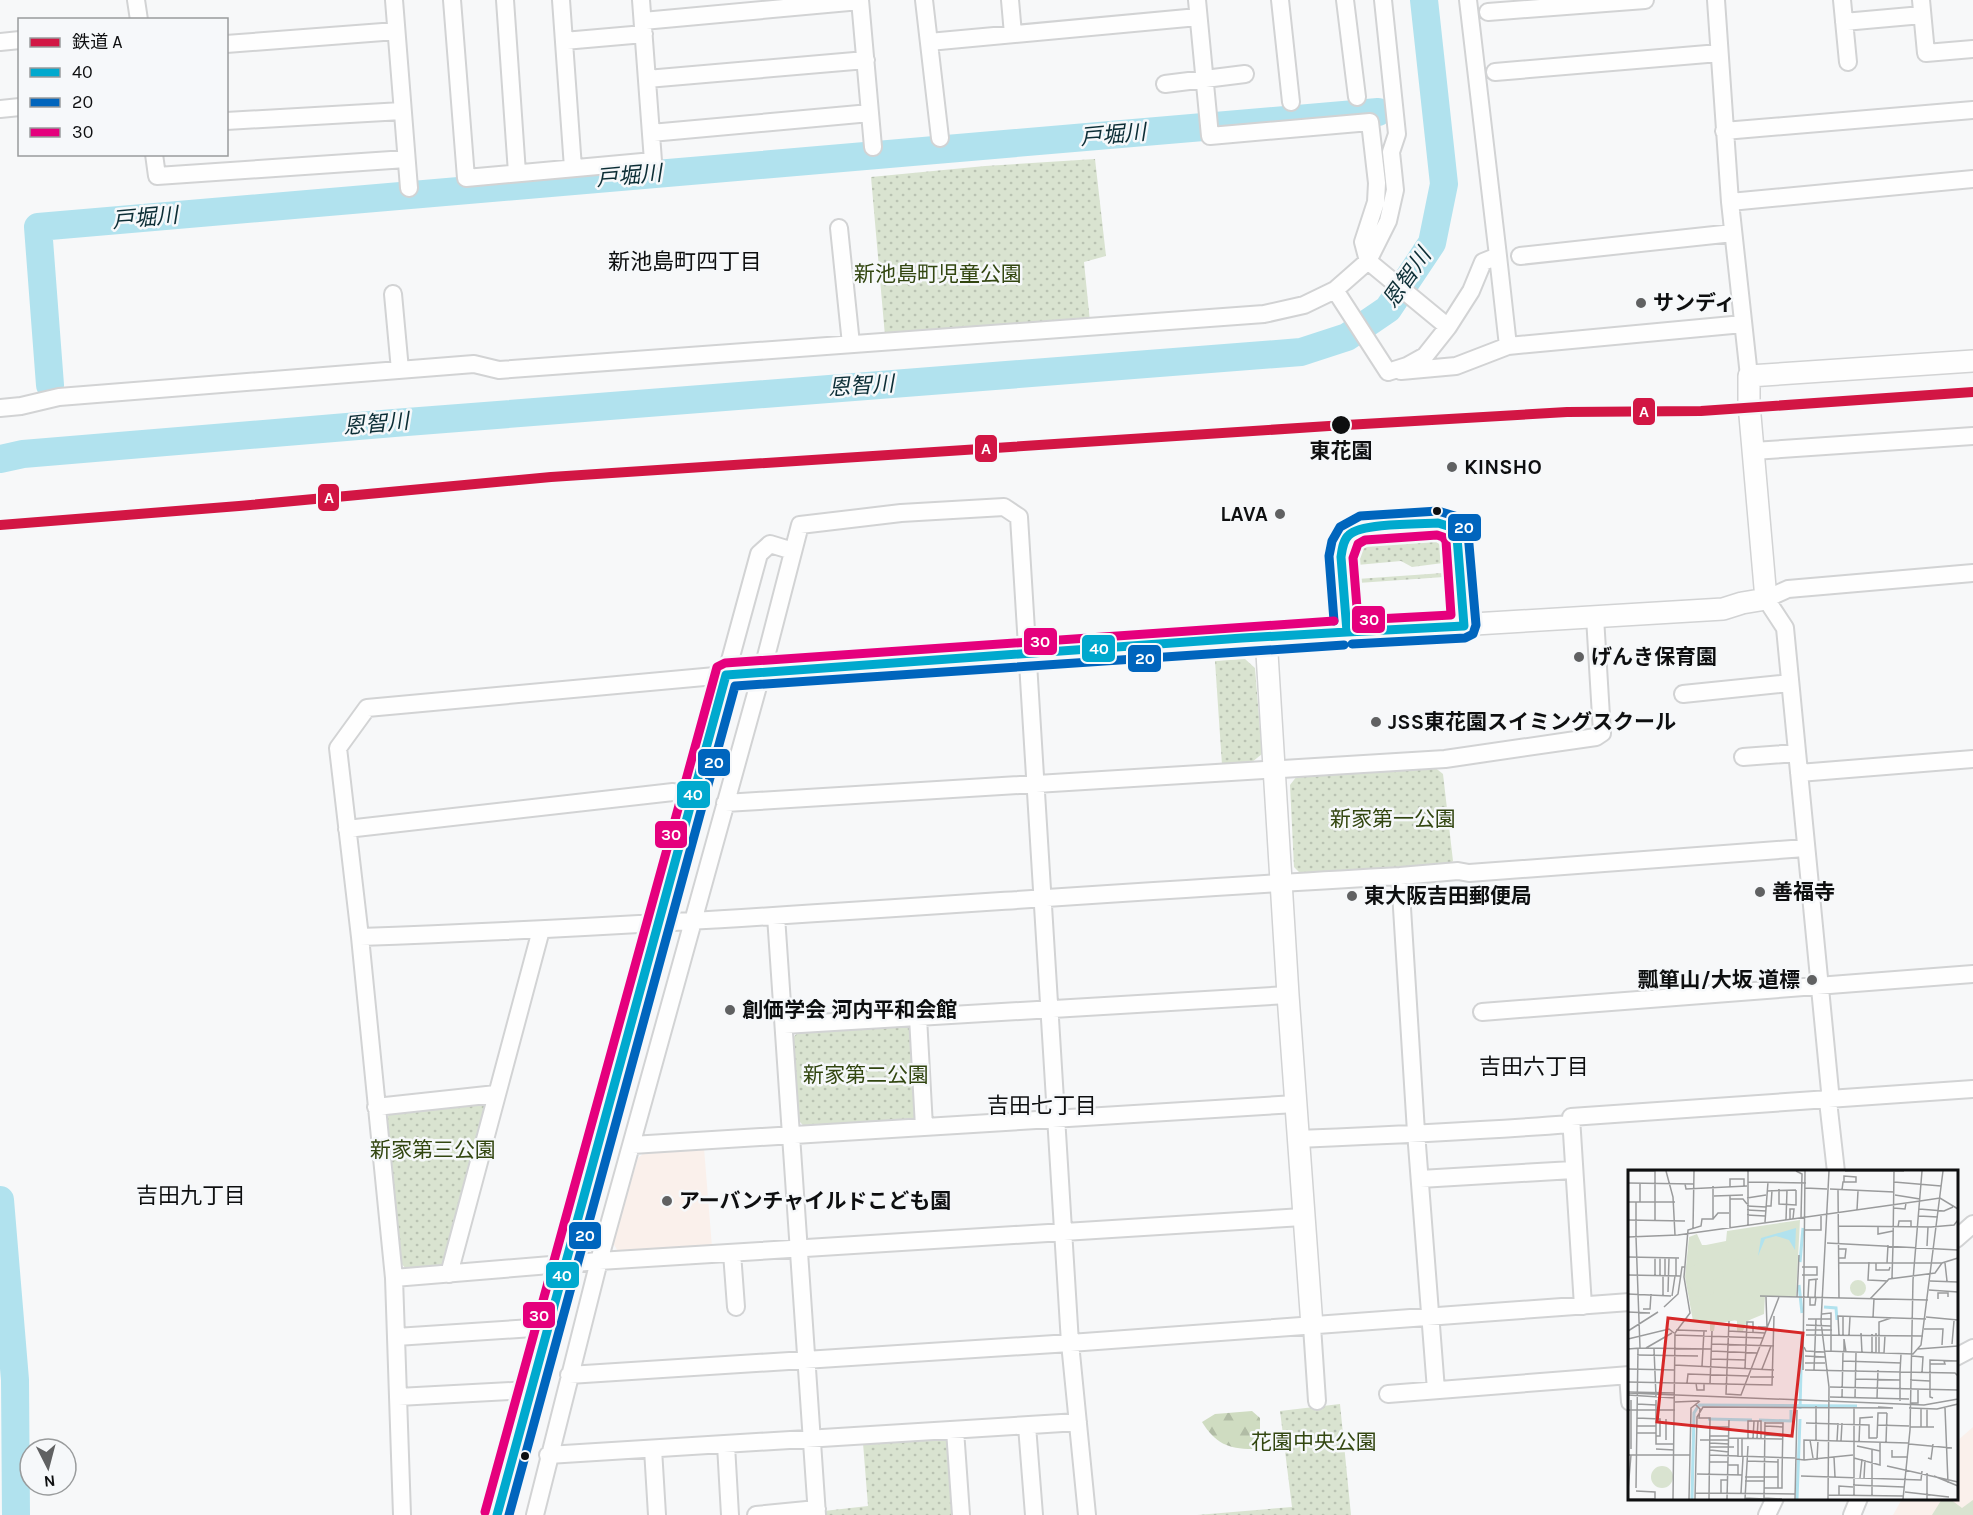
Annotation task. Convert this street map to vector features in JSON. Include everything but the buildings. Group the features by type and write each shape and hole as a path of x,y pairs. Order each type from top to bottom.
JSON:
{"street":[{"path":"136,0 138,18"},
{"path":"394,0 409,188"},
{"path":"452,0 466,178 653,160 641,0"},
{"path":"505,0 517,173"},
{"path":"561,0 573,168"},
{"path":"564,41 643,27 860,0 873,147"},
{"path":"924,0 940,138"},
{"path":"1010,0 1013,34"},
{"path":"1197,0 1210,136 1370,122 1377,183 1376,202 1363,242 1368,261 1448,327"},
{"path":"1280,0 1291,102"},
{"path":"1345,0 1357,97"},
{"path":"0,408 21,406 59,397 474,364 499,370 1264,314 1304,305 1335,290 1368,261 1388,221 1395,190 1391,152 1397,134 1383,0"},
{"path":"1468,0 1508,346"},
{"path":"1488,12 1645,0"},
{"path":"1716,0 1724,131 1749,376 1749,404 1766,599 1785,628 1836,1170"},
{"path":"1842,0 1848,62"},
{"path":"1844,22 1922,8 1926,53 1973,49"},
{"path":"928,42 1198,17"},
{"path":"228,44 396,31"},
{"path":"0,42 18,40"},
{"path":"1495,72 1719,53"},
{"path":"647,79 866,60"},
{"path":"1165,84 1245,74"},
{"path":"0,109 18,107"},
{"path":"1724,131 1973,110"},
{"path":"228,121 402,111"},
{"path":"651,133 870,113"},
{"path":"154,156 157,176 406,159"},
{"path":"1730,202 1973,179"},
{"path":"839,228 851,344"},
{"path":"1520,256 1733,233"},
{"path":"1388,372 1407,366 1425,356 1448,327 1471,291 1483,262 1498,256"},
{"path":"1335,290 1388,372"},
{"path":"393,294 400,370"},
{"path":"1388,372 1456,366 1508,346 1743,324"},
{"path":"1749,376 1973,361"},
{"path":"1753,451 1973,436"},
{"path":"535,1515 548,1455 599,1261 762,672 800,525 901,513 1004,507 1019,517 1070,1343 1087,1515"},
{"path":"1347,633 1341,557 1343,545 1349,535 1362,528 1438,523 1450,527 1457,537 1464,626"},
{"path":"497,1515 759,554 770,544 793,551"},
{"path":"402,1515 394,1278 360,937 338,748 367,708 762,672 1266,637 1723,609 1766,599 1788,589 1973,573"},
{"path":"725,803 1445,759 1596,737 1602,733 1595,617"},
{"path":"1266,637 1288,995 1317,1401"},
{"path":"1683,694 1790,683"},
{"path":"1743,757 1796,753"},
{"path":"1799,773 1973,759"},
{"path":"347,829 673,792 694,796"},
{"path":"360,937 541,930 776,916 1458,871 1469,873 1805,848"},
{"path":"1400,876 1416,1132 1436,1390"},
{"path":"756,1515 817,1512 776,916"},
{"path":"449,1274 541,930"},
{"path":"1482,1012 1973,974"},
{"path":"784,1025 1288,995"},
{"path":"918,1017 924,1126"},
{"path":"1583,1306 1571,1117 1828,1101 1973,1089"},
{"path":"376,1107 496,1094"},
{"path":"632,1145 1296,1104"},
{"path":"1299,1139 1571,1124"},
{"path":"1420,1179 1573,1170"},
{"path":"394,1278 732,1252 1303,1217"},
{"path":"1958,1237 1973,1224"},
{"path":"732,1252 736,1306"},
{"path":"569,1375 1070,1343 1628,1302"},
{"path":"396,1337 548,1327"},
{"path":"1958,1356 1973,1348"},
{"path":"1388,1394 1628,1375"},
{"path":"398,1397 531,1390"},
{"path":"548,1455 1078,1422"},
{"path":"1027,1426 1034,1515"},
{"path":"955,1430 961,1515"},
{"path":"726,1445 730,1515"},
{"path":"653,1449 657,1515"},
{"path":"1767,1515 1774,1500"},
{"path":"1852,1515 1858,1500"}],"shaded area":[{"name":"アーバンチャイルドこども園","path":"704,1148 712,1247 619,1253 613,1243 638,1158 645,1152"},
{"path":"1973,1427 1973,1515 1893,1515 1901,1500 1958,1500 1958,1440"}],"green space":[{"name":"新池島町児童公園","path":"1095,159 1106,256 1084,262 1090,322 885,336 871,177 985,166"},
{"path":"1418,535 1432,540 1443,548 1447,558 1443,563 1412,567 1401,561 1357,565 1351,561 1351,554 1367,539"},
{"path":"1443,573 1444,577 1358,583 1356,581 1357,579"},
{"path":"1245,659 1255,668 1262,754 1252,762 1222,765 1215,661"},
{"name":"新家第一公園","path":"1433,766 1443,774 1453,861 1447,867 1301,874 1294,867 1290,785 1297,776"},
{"name":"新家第二公園","path":"904,1023 914,1031 920,1114 914,1120 807,1129 797,1119 791,1040 799,1031"},
{"name":"新家第三公園","path":"480,1102 488,1109 448,1259 432,1273 411,1275 401,1263 386,1118 396,1109"},
{"name":"花園中央公園","path":"1340,1404 1351,1515 1197,1515 1292,1507 1280,1411"},
{"path":"1252,1411 1260,1418 1260,1431 1252,1449 1236,1448 1217,1440 1202,1422 1215,1414"},
{"path":"943,1436 950,1442 955,1515 824,1515 824,1511 868,1506 863,1443"},
{"path":"1941,1500 1951,1500 1962,1508 1973,1500 1973,1515 1932,1515"}],"waterway":[{"name":"恩智川","path":"0,459 23,454 394,423 1301,352 1347,337 1388,309 1432,243 1444,184 1424,0"},
{"name":"戸堀川","path":"50,385 38,227 1378,112"},
{"name":"恩智川","path":"0,1200 15,1380 16,1515"}],"rail line":[{"name":"A","path":"0,525 239,506 551,477 1329,426 1567,412 1701,411 1973,392"}],"transit line":[{"name":"20","path":"1334,621 1329,556 1332,541 1340,527 1360,516 1438,511 1458,517 1468,533 1476,625 1473,634 1465,638 1352,644"},
{"name":"40","path":"1438,523 1451,527 1457,537 1464,626 1347,632 1341,557 1347,537 1355,531 1377,526 1438,523"},
{"name":"30","path":"1437,535 1446,541 1451,615 1358,620 1353,558 1358,544 1365,540 1437,535"},
{"name":"30","path":"485,1512 717,667 725,663 1334,621"},
{"name":"40","path":"497,1515 726,675 1347,632"},
{"name":"20","path":"509,1515 735,686 1344,645"}],"place":[{"name":"サンディ","path":"1641,303"},
{"name":"東花園","path":"1341,425"},
{"name":"KINSHO","path":"1452,467"},
{"name":"LAVA","path":"1280,514"},
{"name":"げんき保育園","path":"1579,657"},
{"name":"JSS東花園スイミングスクール","path":"1376,722"},
{"name":"善福寺","path":"1760,892"},
{"name":"東大阪吉田郵便局","path":"1352,896"},
{"name":"瓢箪山/大坂 道標","path":"1812,980"},
{"name":"創価学会 河内平和会館","path":"730,1010"},
{"name":"アーバンチャイルドこども園","path":"667,1201"}],"district":[{"name":"新池島町四丁目","path":"685,262"},
{"name":"吉田六丁目","path":"1534,1067"},
{"name":"吉田七丁目","path":"1042,1106"},
{"name":"吉田九丁目","path":"191,1196"}]}
